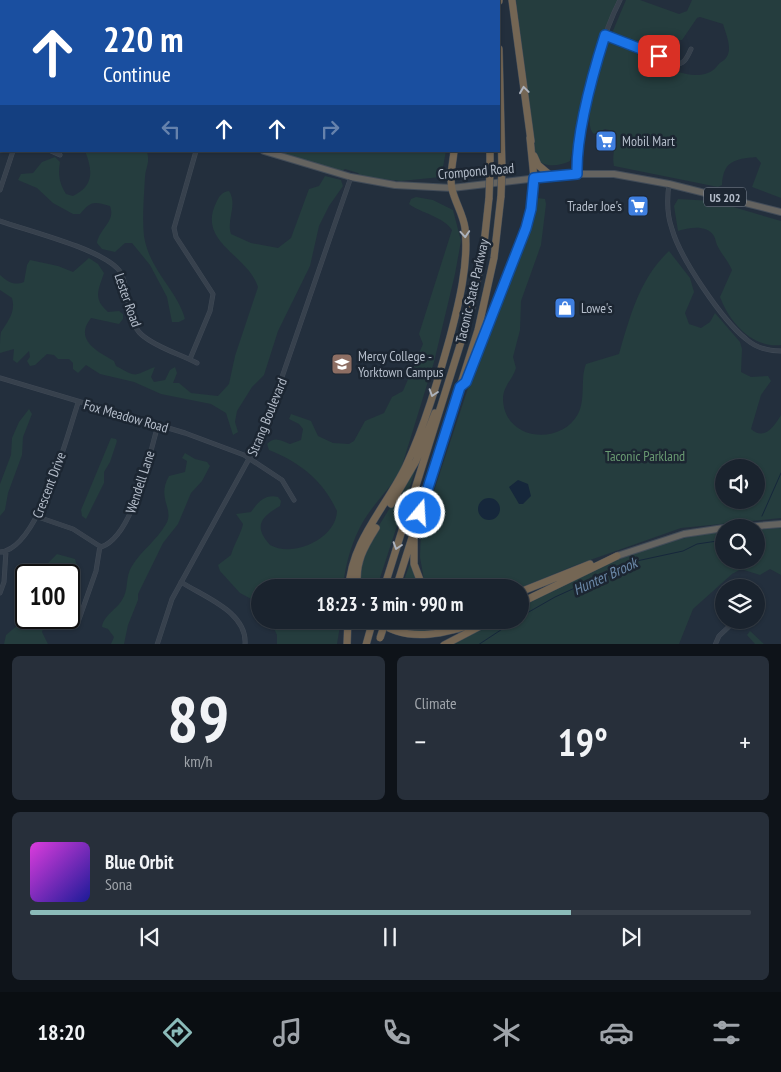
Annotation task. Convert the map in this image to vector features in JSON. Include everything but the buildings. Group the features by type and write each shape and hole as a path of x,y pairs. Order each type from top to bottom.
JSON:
{"highway":[{"path":"460,387 466,382 526,228 531,209 534,178 512,0"},
{"name":"Taconic State Parkway","path":"399,579 460,387 489,287 501,196 500,89"},
{"path":"530,138 535,162 551,176"},
{"name":"Crompond Road","path":"267,152 351,178 396,185 452,188 551,176 616,174 669,184 781,212"},
{"path":"351,579 356,552 396,486 415,446 452,331 462,276 466,240 463,220 452,188 451,178 454,152"},
{"name":"Taconic State Parkway","path":"387,579 444,400 476,289 485,238 489,198 490,152"},
{"path":"358,579 357,568 362,551 412,468 433,416 444,400"},
{"path":"765,525 781,524"},
{"path":"529,588 602,559 617,556 684,534 715,529"},
{"path":"414,531 414,564 420,579"},
{"path":"529,600 617,556"},
{"path":"347,644 348,629"},
{"path":"366,644 370,629"},
{"path":"379,641 383,629"},
{"path":"390,629 399,634 419,637 440,634 456,629"},
{"path":"444,644 474,629"}],"street":[{"path":"577,174 578,150 595,70 605,35 620,0"},
{"path":"605,35 677,65 686,60 691,49"},
{"path":"0,190 13,152"},
{"path":"52,152 60,155"},
{"path":"190,359 214,299 210,288 175,233 196,152"},
{"name":"Strang Boulevard","path":"157,644 167,611 181,582 250,458 273,406 351,178"},
{"path":"669,184 668,199 672,230 695,277 746,340 761,348 781,351"},
{"name":"Lester Road","path":"0,221 80,248 108,261 120,271 129,311 137,330 149,340 197,363"},
{"name":"Fox Meadow Road","path":"0,379 158,425 250,458 282,480 294,500"},
{"name":"Crescent Drive","path":"6,551 17,546 38,517 78,403"},
{"name":"Wendell Lane","path":"100,546 104,546 112,540 128,517 158,425"},
{"path":"38,517 73,529 100,546 96,571 80,616"},
{"path":"0,552 6,551 4,582 0,593"},
{"path":"181,582 237,618 245,631 245,644"},
{"path":"715,644 719,636 726,629"}],"green space":[{"path":"516,0 618,0 603,38 570,161 562,164 548,165 536,159"},
{"path":"626,0 640,0 679,14 687,11 692,0 781,0 781,198 752,187 761,163 756,157 736,160 728,166 722,185 718,187 614,166 615,140 613,131 605,129 594,134 590,127 589,117 593,90 607,42 618,45 664,67 695,75 708,73 725,59 729,50 723,24 700,17 697,18 682,40 669,41 660,50 615,37 612,33"},
{"path":"85,152 147,152 148,162 143,206 144,236 157,270 176,299 185,319 179,322 172,322 167,297 150,265 132,243 125,243 115,252 102,249 97,243 111,217 110,206 93,203 80,214 73,214 53,203 37,188 18,180 21,174 33,173 42,162 55,157 60,162 60,182 66,194 73,196 85,188 88,183 90,177"},
{"path":"277,152 446,152 441,177 401,181 362,177 358,173 345,169 342,171"},
{"path":"325,176 341,180 343,186 329,206 319,226 310,266 278,331 264,375 252,387 237,411 235,422 238,432 233,435 226,413 211,404 161,394 134,382 100,374 86,365 78,373 73,369 73,363 69,359 58,359 54,355 47,354 35,365 30,366 27,361 30,357 29,351 17,363 13,360 14,349 0,353 1,332 11,316 13,303 12,298 0,290 0,275 11,283 17,284 24,282 27,265 30,260 58,266 73,272 89,258 98,264 104,273 98,293 100,302 108,312 119,311 123,314 123,319 119,324 91,318 86,325 85,332 89,344 114,361 116,366 129,373 139,374 155,367 151,377 154,382 165,380 170,370 175,367 177,373 173,383 179,383 191,393 218,396 229,384 235,356 258,287 253,276 226,248 213,228 212,216 216,203 222,194 229,191 232,202 231,234 251,243 278,248 291,238 309,189 319,186"},
{"path":"416,197 433,200 453,210 461,241 434,362 401,469 368,513 360,528 350,553 344,579 251,579 251,599 240,593 220,571 218,565 231,555 242,528 243,524 236,514 251,512 259,502 266,498 278,497 281,501 280,506 264,518 261,527 262,532 270,545 290,549 312,543 321,537 335,521 337,511 325,490 309,473 290,460 269,450 267,444 275,439 290,444 301,440 303,429 299,424 289,419 291,414 311,421 318,436 333,443 349,444 354,441 365,421 384,413 392,397 403,391 423,344 419,334 452,230 438,218 409,204 411,199"},
{"name":"Taconic Parkland","path":"538,198 545,199 546,204 541,245 521,301 520,330 513,357 516,368 503,394 506,413 513,424 523,431 534,434 547,434 559,431 570,424 580,408 586,364 619,354 632,312 643,285 669,251 690,278 694,292 685,313 689,324 701,328 710,322 715,313 740,342 742,349 741,372 751,377 768,376 771,381 761,395 751,429 760,434 764,433 772,428 781,415 781,518 715,519 715,525 681,528 576,565 529,584 529,579 424,579 420,557 421,530 472,376 533,224"},
{"path":"678,199 713,201 781,221 781,345 770,345 752,338 743,332 730,316 720,297 732,270 717,246 711,232 702,228 678,231 674,206"},
{"path":"29,409 32,414 23,437 22,455 8,493 5,510 0,516 0,484 11,455 12,438 19,422"},
{"path":"111,438 117,441 110,462 104,472 104,483 86,519 82,516 81,510"},
{"path":"185,453 195,459 207,462 210,466 202,481 191,493 178,524 163,543 138,594 138,600 128,625 124,644 111,644 114,637 108,629 102,627 103,623 124,596 128,574 132,566 166,524 168,513 164,491 169,476 185,472 187,461 182,458"},
{"path":"413,471 415,471 380,579 360,579 358,570 373,535"},
{"path":"781,528 781,575 770,569 760,575 741,569 765,569 765,529"},
{"path":"715,533 715,569 741,569 726,579 715,579 715,589 693,609 679,644 450,644 478,629 529,629 529,602 619,559 670,542"},
{"path":"57,554 75,559 76,564 47,564"},
{"path":"411,561 418,579 404,579"},
{"path":"15,627 15,629 43,629 42,632 48,644 4,644 6,635"},
{"path":"274,629 340,629 337,644 277,644 277,635"},
{"path":"401,629 443,629 427,634"},
{"path":"750,631 764,644 755,644 747,635"}],"water":[{"path":"518,480 528,484 531,496 523,504 519,504 509,487"},
{"path":"489,498 497,501 500,509 497,517 489,520 481,517 478,509 481,501"}],"waterway":[{"path":"762,516 781,473"},
{"name":"Hunter Brook","path":"529,612 555,597 632,562 683,551 697,544 715,541"},
{"name":"Hunter Brook","path":"480,644 502,629"}],"place":[{"name":"Mobil Mart","path":"606,141"},
{"name":"Trader Joe's","path":"638,206"},
{"name":"Lowe's","path":"565,308"},
{"name":"Mercy College - Yorktown Campus","path":"342,364"}],"route":[{"path":"420,513 460,387 466,382 483,334 526,228 534,191 534,178 577,174 578,150 595,70 605,35 659,56"}]}
